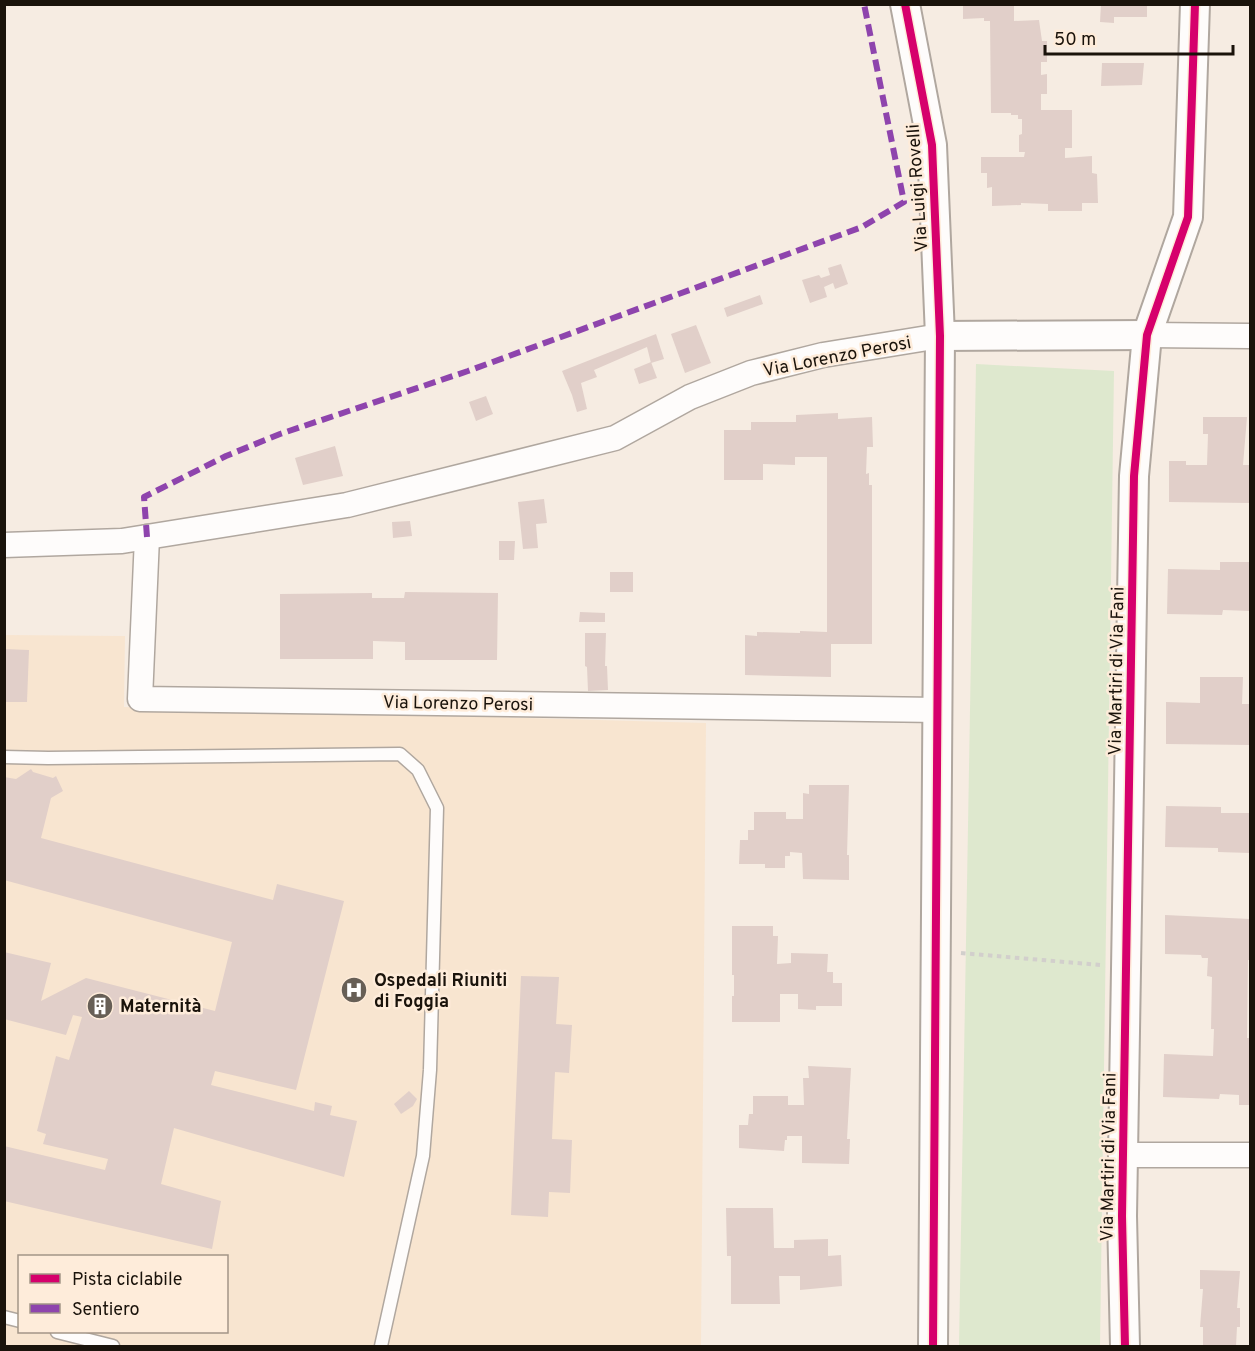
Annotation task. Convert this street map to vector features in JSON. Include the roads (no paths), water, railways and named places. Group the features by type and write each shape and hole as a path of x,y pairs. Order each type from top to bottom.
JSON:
{"street":[{"name":"Via Luigi Rovelli","path":"905,4 932,145 940,336"},
{"name":"Via Martiri di Via Fani","path":"1125,1347 1122,1216 1134,476 1147,335 1188,217 1195,4"},
{"path":"933,1347 940,336 1251,336"},
{"name":"Via Lorenzo Perosi","path":"4,545 122,541 347,505 615,438 690,397 751,373 823,355 940,336"},
{"name":"Via Lorenzo Perosi","path":"147,537 140,699 938,710"},
{"path":"1123,1155 1251,1155"}],"lane":[{"path":"4,757 400,754 418,770 436,808 430,1070 423,1156 381,1347"},
{"path":"61,1333 113,1347"}],"place":[{"name":"Ospedali Riuniti di Foggia","path":"354,990"},
{"name":"Maternità","path":"100,1006"}]}
